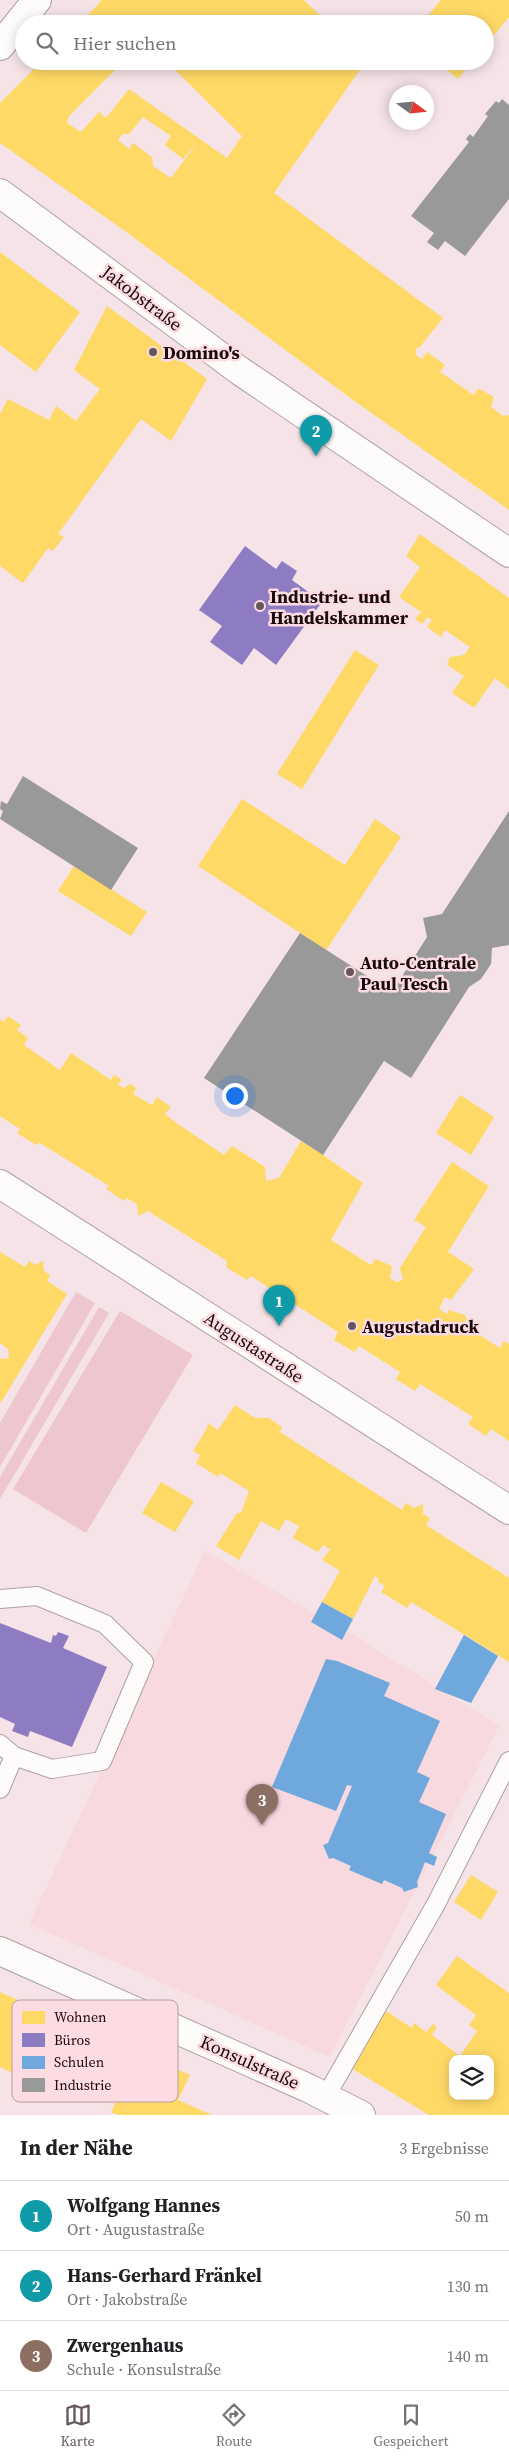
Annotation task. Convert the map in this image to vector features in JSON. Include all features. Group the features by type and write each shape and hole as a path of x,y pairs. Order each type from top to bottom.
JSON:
{"street":[{"path":"0,16 20,0"},
{"path":"25,15 37,0"},
{"path":"0,46 15,27"},
{"name":"Jakobstraße","path":"0,193 240,371 509,553"},
{"name":"Augustastraße","path":"0,1184 509,1510"},
{"name":"Konsulstraße","path":"0,1951 110,2000"},
{"name":"Konsulstraße","path":"178,2030 326,2096 361,2115"}],"lane":[{"path":"0,1599 37,1596 105,1624 144,1662 102,1761 52,1769 14,1756 0,1744"},
{"path":"0,1789 14,1756"},
{"path":"326,2096 436,1904 509,1761"}],"shaded area":[{"path":"76,1292 95,1303 0,1467 0,1423"},
{"path":"99,1307 109,1313 0,1499 0,1477"},
{"path":"120,1311 193,1355 86,1533 13,1489"},
{"path":"205,1551 315,1614 311,1622 342,1640 347,1631 499,1726 330,2057 29,1924"}],"building: Wohnen":[{"path":"102,0 304,0 320,15 88,15"},
{"path":"441,0 509,0 509,17 494,35 494,15 428,15"},
{"path":"33,70 115,70 69,116 67,123 81,132 99,112 106,118 129,89 227,158 242,136 175,70 360,70 274,193 443,318 419,348 416,348 416,355 422,359 427,352 445,365 440,372 474,395 478,388 494,397 491,407 503,416 509,415 509,510 353,400 129,234 0,143 0,103","holes":["143,117 171,136 165,145 183,159 197,143 171,178 153,166 152,157 133,143 129,149 118,140 122,134 129,134"]},
{"path":"447,70 465,70 458,79"},
{"path":"0,252 80,312 36,372 0,345"},
{"path":"107,306 207,379 171,441 141,419 58,534 64,537 53,551 48,548 23,583 0,566 0,414 8,399 49,420 56,406 76,421 100,389 74,370"},
{"path":"420,534 509,598 509,689 495,678 474,708 452,693 464,676 447,665 450,657 464,655 470,647 445,630 441,637 427,627 432,620 427,617 423,624 415,619 421,612 399,597 420,567 406,556"},
{"path":"355,650 379,665 302,789 277,774"},
{"path":"242,799 345,865 375,819 401,837 326,950 198,866"},
{"path":"74,866 147,912 131,936 58,891"},
{"path":"8,1016 21,1025 17,1030 28,1038 24,1045 60,1070 71,1053 111,1080 114,1075 122,1080 118,1084 123,1088 130,1084 136,1088 133,1094 152,1105 157,1097 171,1107 165,1114 224,1155 232,1146 265,1167 266,1181 279,1178 301,1141 323,1155 363,1183 331,1240 371,1265 375,1259 392,1266 390,1278 396,1282 403,1280 400,1268 426,1227 414,1220 452,1162 489,1186 448,1252 474,1269 451,1300 445,1297 439,1309 447,1314 449,1310 465,1315 467,1320 464,1325 500,1348 504,1341 509,1344 509,1441 491,1429 486,1436 468,1424 473,1417 420,1384 415,1391 396,1379 400,1372 359,1346 354,1352 334,1340 338,1332 251,1276 247,1280 226,1267 227,1261 148,1211 138,1216 137,1204 126,1198 124,1201 106,1189 109,1186 40,1143 36,1145 17,1133 20,1129 0,1116 0,1019 4,1022"},
{"path":"460,1095 494,1117 471,1155 436,1133"},
{"path":"0,1252 25,1267 29,1261 35,1265 43,1261 44,1271 50,1275 47,1281 67,1294 0,1404 0,1359 9,1358 8,1349 0,1343"},
{"path":"235,1405 255,1418 269,1418 282,1427 280,1432 402,1510 406,1503 414,1508 423,1504 423,1514 430,1518 426,1525 509,1578 509,1662 411,1602 407,1608 381,1592 385,1586 378,1582 379,1579 375,1576 353,1619 322,1602 340,1571 322,1560 330,1549 323,1545 318,1552 293,1538 299,1526 286,1519 279,1531 261,1521 239,1560 216,1546 237,1513 241,1513 249,1491 220,1473 218,1477 196,1463 200,1455 193,1451 208,1423 218,1430"},
{"path":"161,1482 194,1501 175,1532 142,1513"},
{"path":"471,1875 498,1892 481,1920 454,1902"},
{"path":"457,1956 509,1993 509,2115 429,2115 351,2068 386,2011 412,2028 414,2023 426,2032 433,2024 437,2027 432,2035 459,2055 449,2055 449,2100 494,2100 494,2055 461,2055 477,2031 469,2025 476,2015 436,1985"},
{"path":"0,1992 17,2000 12,2000 12,2073 0,2067"},
{"path":"178,2070 190,2075 178,2100"},
{"path":"178,2100 212,2115 118,2115 111,2112 116,2102 178,2102"}],"building: Büros":[{"name":"Industrie- und Handelskammer","path":"245,546 276,569 282,561 297,571 292,580 322,602 276,665 254,648 242,665 210,642 222,626 199,610"},
{"path":"0,1623 51,1643 53,1635 56,1636 58,1632 69,1636 63,1648 107,1667 72,1747 30,1731 28,1737 12,1731 15,1724 0,1717"}],"building: Schulen":[{"path":"322,1602 353,1619 342,1640 311,1622"},
{"path":"464,1635 498,1656 471,1703 435,1689"},
{"path":"326,1659 337,1661 390,1683 384,1696 440,1721 417,1772 430,1778 419,1802 446,1814 429,1853 437,1857 434,1866 425,1862 417,1882 418,1887 404,1892 402,1888 384,1880 382,1884 349,1870 351,1866 333,1858 329,1859 323,1845 328,1843 352,1786 347,1785 336,1811 272,1787"}],"building: Industrie":[{"path":"502,99 509,105 509,199 465,256 445,241 438,250 427,242 434,233 411,216 469,142 466,139 470,134 473,137 488,116 485,114 496,101 499,103"},
{"path":"23,776 138,848 111,890 0,819 3,811 0,809 1,801 7,804"},
{"path":"509,811 509,945 492,948 491,964 481,979 469,987 411,1078 384,1061 323,1155 204,1078 300,933 392,992 427,937 423,918 442,914"}],"place":[{"name":"Domino's","path":"153,352"},
{"name":"Hans-Gerhard Fränkel","path":"316,456"},
{"name":"Industrie- und Handelskammer","path":"260,606"},
{"name":"Auto-Centrale Paul Tesch","path":"350,972"},
{"name":"Wolfgang Hannes","path":"279,1326"},
{"name":"Augustadruck","path":"352,1326"},
{"name":"Zwergenhaus","path":"262,1825"}]}
